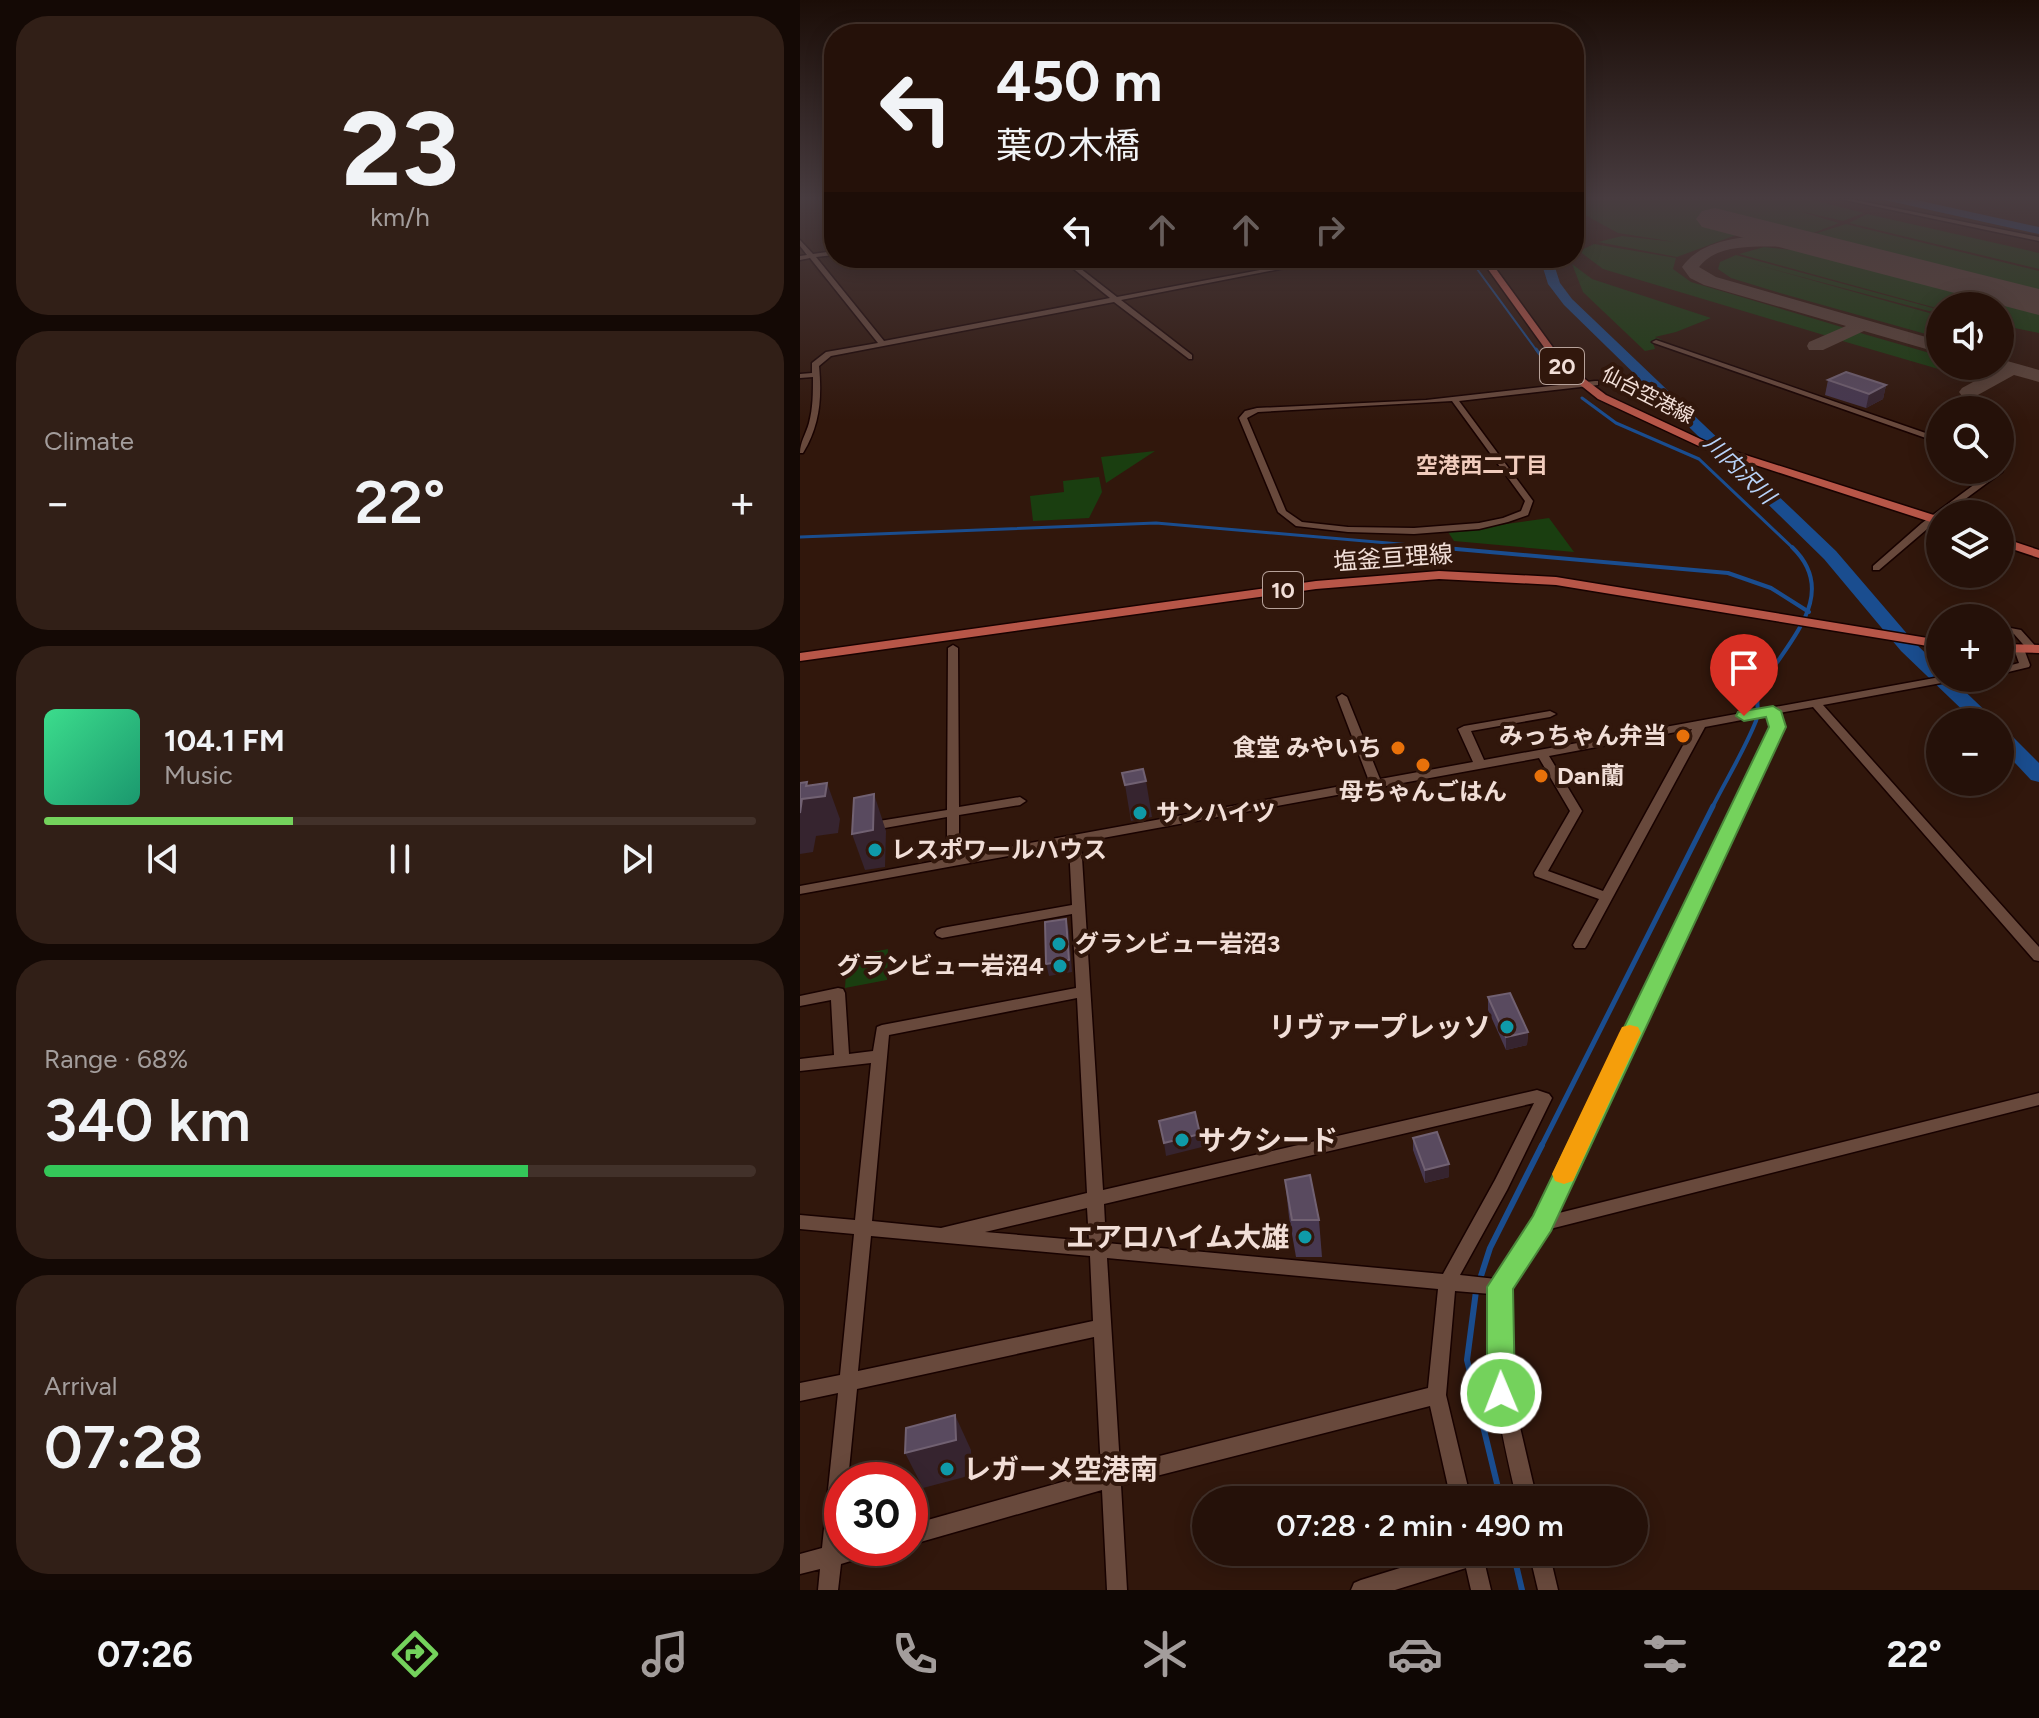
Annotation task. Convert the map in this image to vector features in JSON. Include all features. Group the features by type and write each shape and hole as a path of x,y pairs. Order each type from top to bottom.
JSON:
{"main road":[{"name":"仙台空港線","path":"1495,273 1550,351 1583,385 1672,429 1768,464 1926,513"},
{"name":"仙台空港線","path":"1503,273 1562,352 1595,383 1672,429"},
{"path":"2014,538 2039,546"},
{"path":"2014,546 2039,554"},
{"name":"塩釜亘理線","path":"800,657 1316,585 1407,576 1466,575 1556,581 1926,642"}],"street":[{"path":"826,273 882,343"},
{"path":"1082,273 1189,357"},
{"path":"800,451 816,418 817,362 829,354 1252,273"},
{"path":"1656,342 1791,392 1926,436"},
{"path":"800,369 816,372"},
{"path":"800,376 816,372"},
{"path":"1455,400 1529,501 1529,510 1520,516 1422,531 1299,524 1282,512 1243,418 1257,410 1455,400 1595,383"},
{"path":"1960,500 1981,484"},
{"path":"1876,568 1926,527"},
{"path":"2014,632 2021,634 2030,649 2025,665 2014,668"},
{"path":"953,648 953,862"},
{"path":"800,890 1926,683"},
{"path":"1342,697 1376,784"},
{"path":"1815,703 2039,956"},
{"path":"1524,1486 1501,1393 1500,1287 1542,1224 1777,727 1772,711"},
{"path":"1480,765 1464,729 1550,714"},
{"path":"1580,945 1701,724"},
{"path":"1542,753 1576,811 1540,873 1606,897"},
{"path":"879,825 1020,801"},
{"path":"1075,840 1117,1590"},
{"path":"942,933 1079,908"},
{"path":"842,1462 882,1031 1083,992"},
{"path":"800,1001 838,993 842,1060"},
{"path":"800,1065 881,1056"},
{"path":"947,1233 1537,1096 1544,1098 1452,1284 1437,1395 1458,1486"},
{"path":"1542,1224 2039,1099"},
{"path":"800,1222 947,1233 1098,1251 1500,1287"},
{"path":"800,1392 1102,1327"},
{"path":"928,1530 1111,1478 1437,1395"},
{"path":"800,1564 824,1559"},
{"path":"828,1590 831,1566"},
{"path":"1361,1590 1436,1566"},
{"path":"1476,1566 1481,1590"},
{"path":"1542,1566 1548,1590"}],"green space":[{"path":"1576,273 1584,273 1592,279 1711,318 1655,337 1662,340 1653,343 1655,349 1645,351 1583,292"},
{"path":"1617,273 1679,273 1691,282 1845,328 1827,336"},
{"path":"1724,273 1787,273 1926,312 1926,334 1780,293"},
{"path":"1788,273 1804,273 1926,306 1926,310"},
{"path":"1809,273 1882,273 1954,292 1926,292 1926,305"},
{"path":"1969,273 2039,273 2039,291"},
{"path":"2014,307 2039,314 2039,333 2014,328"},
{"path":"1857,332 1926,352 1926,365 1839,340"},
{"path":"1155,451 1106,483 1101,457"},
{"path":"1099,477 1102,492 1089,518 1033,521 1030,496 1064,492 1063,481"},
{"path":"1549,518 1574,552 1454,541 1448,532"},
{"path":"888,949 887,980 845,988 847,957"}],"building":[{"path":"1846,372 1886,385 1869,394 1828,380"},
{"path":"1143,769 1146,781 1125,785 1122,773"},
{"path":"807,782 806,786 827,783 825,796 802,799 800,813 800,783"},
{"path":"874,794 873,830 852,834 854,798"},
{"path":"1066,919 1069,960 1046,964 1045,922"},
{"path":"1510,993 1528,1032 1506,1037 1488,997"},
{"path":"1195,1112 1200,1134 1164,1143 1159,1121"},
{"path":"1437,1132 1449,1164 1425,1170 1413,1138"},
{"path":"1310,1175 1319,1220 1292,1220 1285,1180"},
{"path":"955,1415 956,1440 905,1453 906,1428"}],"waterway":[{"path":"1480,273 1537,351"},
{"name":"川内沢川","path":"1551,273 1554,284 1568,302 1830,555 1908,647 1972,708"},
{"path":"1536,349 1555,375"},
{"path":"1582,398 1616,423 1699,459 1792,547"},
{"path":"800,537 1156,523 1440,548"},
{"path":"1434,547 1440,548"},
{"path":"1792,547 1806,565 1812,584 1807,611"},
{"path":"1440,548 1457,549"},
{"path":"1440,548 1728,573 1771,588 1807,611"},
{"path":"1712,808 1756,721 1759,691 1807,611"},
{"name":"川内沢川","path":"2014,749 2039,775"},
{"path":"1541,1147 1713,806"},
{"path":"1480,1279 1490,1248 1542,1145"},
{"path":"1476,1291 1467,1360 1498,1486"},
{"path":"1516,1566 1522,1590"}],"taxiway":[{"path":"1695,273 1710,281 1926,343"},
{"path":"1816,346 1862,325"},
{"path":"2014,369 2039,376"},
{"path":"1969,392 1991,380"}],"runway":[{"path":"1927,273 2039,302"}],"slow traffic":[{"path":"1564,1174 1630,1033"}],"place":[{"name":"みっちゃん弁当","path":"1683,736"},
{"name":"食堂 みやいち","path":"1398,748"},
{"name":"母ちゃんごはん","path":"1423,765"},
{"name":"Dan蘭","path":"1541,776"},
{"name":"サンハイツ","path":"1140,813"},
{"name":"レスポワールハウス","path":"875,850"},
{"name":"グランビュー岩沼3","path":"1059,944"},
{"name":"グランビュー岩沼4","path":"1060,966"},
{"name":"リヴァープレッソ","path":"1507,1027"},
{"name":"サクシード","path":"1182,1140"},
{"name":"エアロハイム大雄","path":"1305,1237"},
{"name":"レガーメ空港南","path":"947,1469"}],"district":[{"name":"空港西二丁目","path":"1482,465"}],"route":[{"path":"1501,1393 1500,1287 1542,1224 1777,727 1773,711 1744,716"}]}
